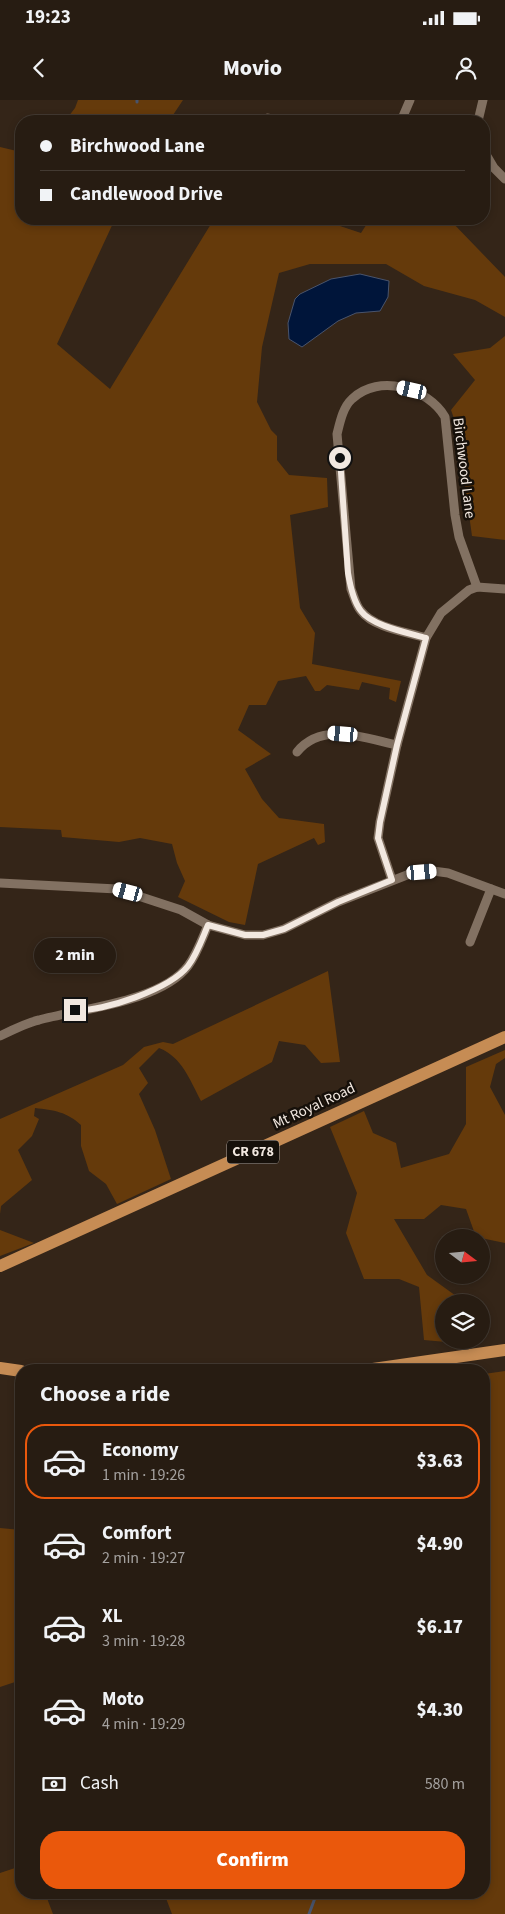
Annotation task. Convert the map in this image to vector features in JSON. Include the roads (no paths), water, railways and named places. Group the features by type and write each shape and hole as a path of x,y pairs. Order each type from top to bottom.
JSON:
{"main road":[{"name":"Mt Royal Road","path":"0,1266 505,1037"},
{"path":"408,1364 505,1350"},
{"path":"0,1368 15,1370"}],"street":[{"path":"404,115 410,100"},
{"path":"480,115 484,100"},
{"path":"490,161 505,179"},
{"name":"Birchwood Lane","path":"426,638 374,621 361,611 351,589 337,434 341,418 352,399 365,391 381,385 412,390 430,397 439,406 445,417 459,537 477,587"},
{"path":"392,880 378,838 380,822 397,745 426,638 441,613 468,590 477,587 505,589"},
{"path":"297,752 304,743 329,733 357,736 397,745"},
{"path":"0,883 117,889 181,910 208,925 245,935 263,935 284,929 338,902 412,873 440,872 462,877 505,894"},
{"path":"470,942 490,889"},
{"path":"0,1036 37,1020 75,1010 88,1011 102,1007 166,983 188,967 208,925"}],"water":[{"path":"360,274 389,281 388,297 380,311 356,313 338,321 302,347 289,339 288,323 295,299 300,294 331,279"}],"waterway":[{"path":"309,1914 315,1899"}]}
